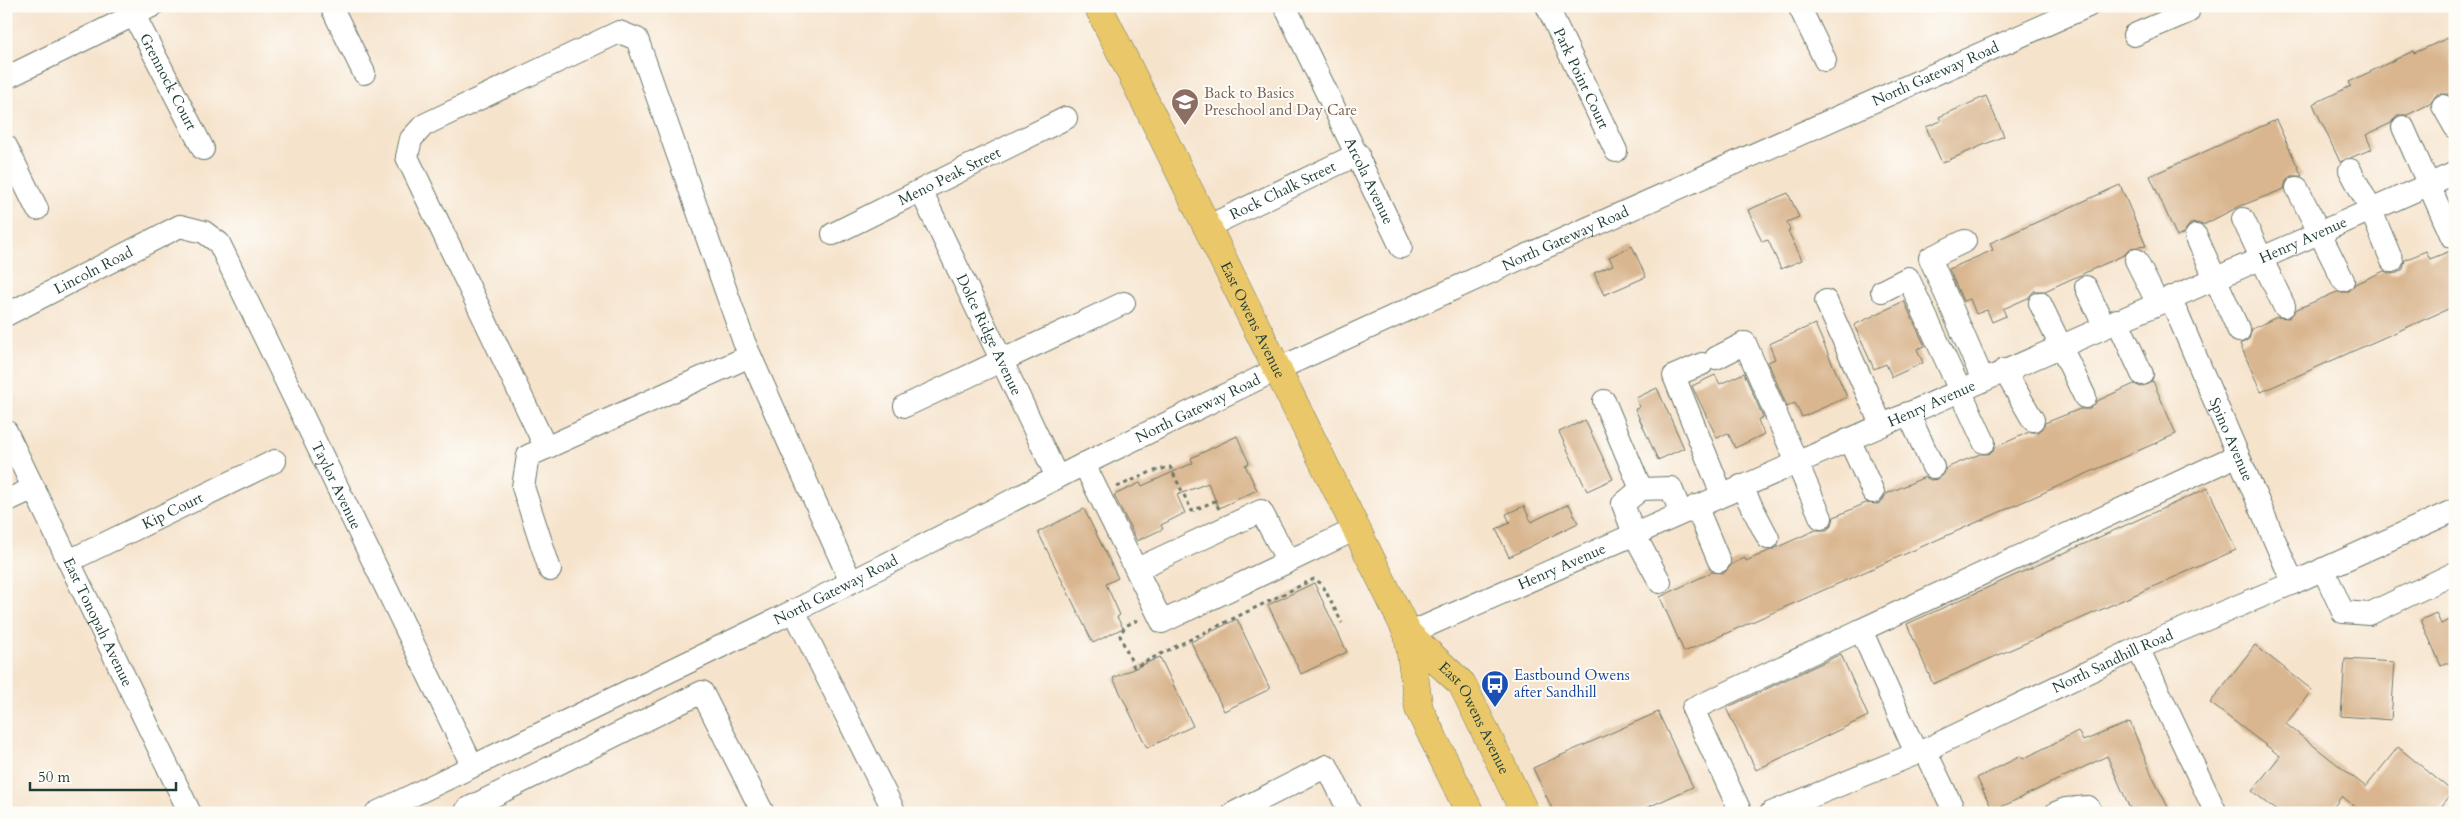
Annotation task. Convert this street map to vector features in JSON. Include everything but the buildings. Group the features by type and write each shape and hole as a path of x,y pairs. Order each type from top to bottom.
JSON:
{"main road":[{"name":"East Owens Avenue","path":"1098,6 1408,634 1419,709 1470,813"},
{"name":"East Owens Avenue","path":"1408,634 1462,684 1526,813"}],"street":[{"path":"331,6 364,72"},
{"name":"Arcola Avenue","path":"1286,6 1401,247"},
{"name":"Park Point Court","path":"1547,6 1616,151"},
{"path":"1799,6 1825,60"},
{"name":"North Gateway Road","path":"376,813 794,611 1057,477 1278,369 1530,254 2088,6"},
{"path":"2134,35 2188,12 2186,6"},
{"path":"6,78 143,11"},
{"name":"Grennock Court","path":"143,11 203,149"},
{"path":"546,448 407,157 411,140 424,125 619,32 638,39 750,356 851,582"},
{"path":"2443,106 2455,127"},
{"name":"Meno Peak Street","path":"833,234 1066,118"},
{"path":"2403,127 2452,237"},
{"path":"6,146 37,209"},
{"name":"Rock Chalk Street","path":"1207,227 1358,154"},
{"path":"2350,170 2370,208 2392,260"},
{"name":"Henry Avenue","path":"1408,634 2370,208 2455,173"},
{"path":"2297,188 2342,280"},
{"name":"Dolce Ridge Avenue","path":"921,191 1057,477"},
{"path":"2243,218 2284,306"},
{"name":"Lincoln Road","path":"6,315 180,226"},
{"name":"Taylor Avenue","path":"180,226 204,232 219,243 472,765"},
{"path":"2196,236 2239,331"},
{"path":"1965,241 1930,258 1982,380"},
{"name":"Spino Avenue","path":"2136,260 2164,300 2238,455 2293,583"},
{"path":"1882,290 1908,278 1984,442"},
{"path":"2086,286 2142,374"},
{"path":"1826,301 1881,424"},
{"path":"2040,302 2085,397"},
{"path":"905,406 1124,303"},
{"path":"1768,538 1731,490 1674,376 1745,344 1795,464 1820,518"},
{"path":"550,570 523,487 528,456 750,356"},
{"path":"2004,370 2033,420"},
{"path":"1604,401 1641,489"},
{"path":"1908,413 1933,467"},
{"name":"East Tonopah Avenue","path":"6,431 190,813"},
{"path":"1849,439 1873,492"},
{"path":"1741,813 1693,709 2238,455"},
{"name":"Kip Court","path":"70,561 275,461"},
{"path":"1084,464 1159,616 1288,561 1356,529"},
{"path":"6,501 34,488"},
{"path":"1660,582 1634,534 1623,504 1641,489 1671,488 1689,509 1719,561"},
{"path":"1137,570 1261,511 1288,561"},
{"name":"North Sandhill Road","path":"1772,813 1920,752 2138,648 2323,569 2453,517"},
{"path":"2323,569 2343,612 2369,614 2455,573"},
{"path":"794,611 895,813"},
{"path":"1862,630 1920,752 1955,813"},
{"path":"2138,648 2216,813"},
{"path":"468,813 467,809 702,692 763,813"},
{"path":"1234,813 1327,766 1350,813"},
{"path":"2056,813 2066,809 2090,810"}],"path":[{"path":"1102,500 1111,496 1115,488 1151,472 1170,467 1192,511 1215,501 1228,526"},
{"path":"1159,616 1125,626 1120,636 1134,667 1314,579 1322,584 1342,623"}],"place":[{"name":"Back to Basics Preschool and Day Care","path":"1185,126"},
{"name":"Eastbound Owens after Sandhill","path":"1495,708"}]}
